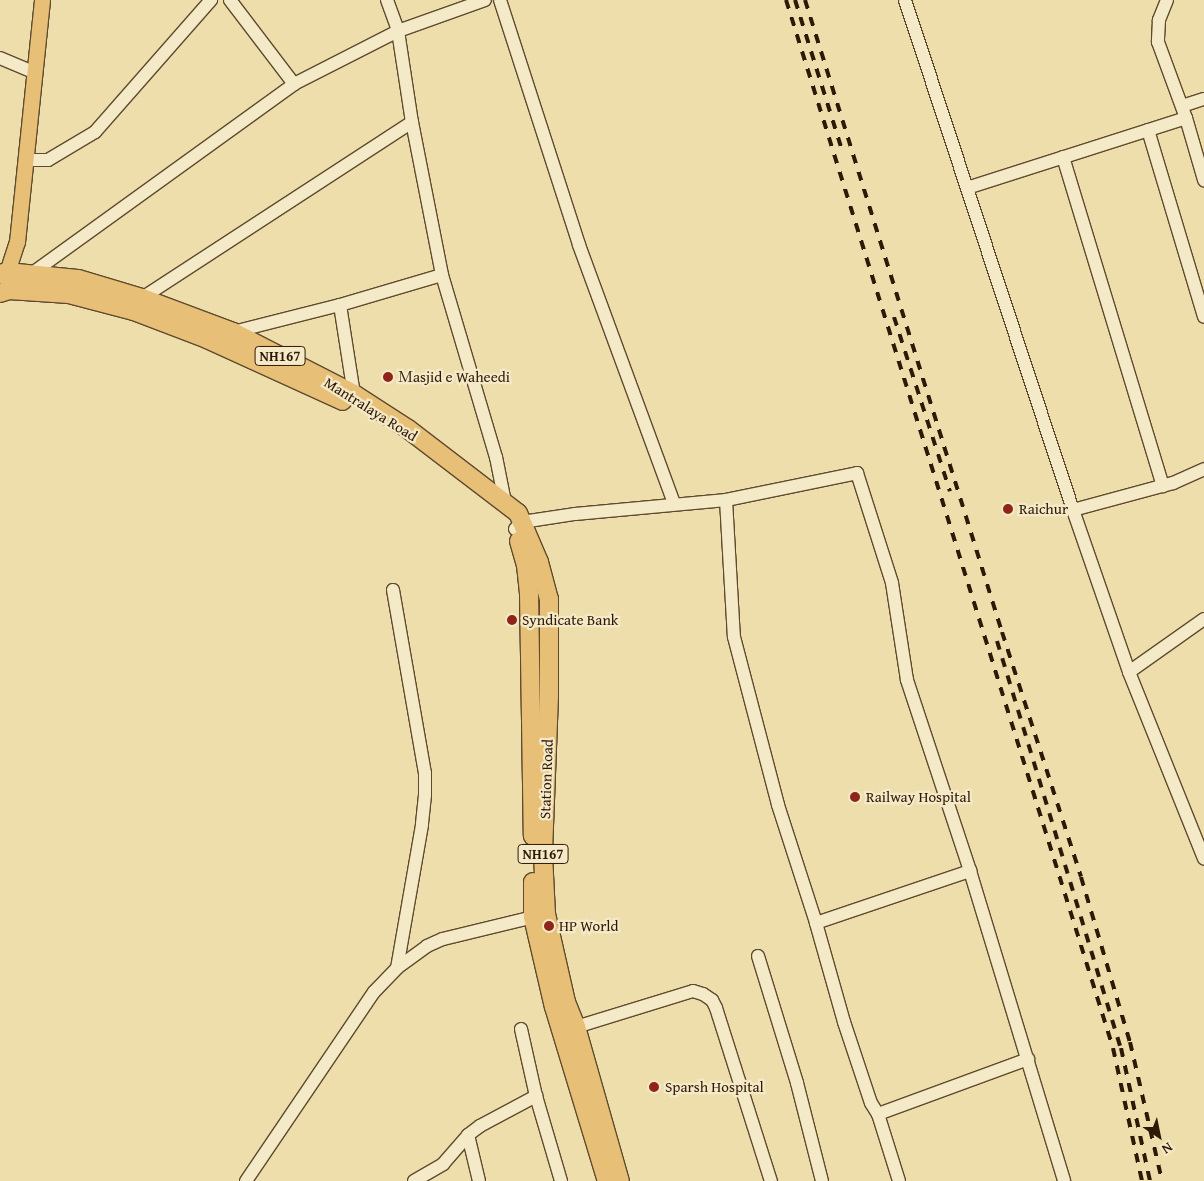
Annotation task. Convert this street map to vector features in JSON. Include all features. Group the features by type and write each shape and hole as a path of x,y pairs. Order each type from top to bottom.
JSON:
{"highway":[{"name":"Mantralaya Road","path":"3,273 78,279 142,298 233,332 354,394 408,429 518,513 518,526"},
{"name":"Mantralaya Road","path":"4,292 69,294 134,311 207,339 346,402 405,440 510,518 518,526"},
{"name":"Station Road","path":"518,526 526,565 529,593 533,917 554,1007 607,1181"},
{"name":"Station Road","path":"518,526 539,562 549,600 549,696 543,855 546,914 566,1002 576,1027 620,1181"}],"main road":[{"path":"4,292 3,273 17,242 42,0"}],"street":[{"path":"26,160 48,160 68,150 95,132 211,0"},
{"path":"230,0 294,84"},
{"path":"387,0 398,31 412,122 442,275 496,457 505,502"},
{"path":"32,274 294,84 398,31 486,0"},
{"path":"500,0 579,245 674,503"},
{"path":"905,0 1072,510 1129,672 1204,859"},
{"path":"1168,0 1159,20 1158,42 1184,112 1204,180"},
{"path":"0,58 35,73"},
{"path":"968,188 1148,130 1184,112 1204,99"},
{"path":"142,298 412,122"},
{"path":"1148,130 1204,318"},
{"path":"1063,157 1162,486"},
{"path":"233,332 340,306 442,275"},
{"path":"340,306 354,394"},
{"path":"1072,510 1162,486 1204,469"},
{"path":"518,526 575,514 674,503 726,500 858,473 892,583 907,680 970,871 1012,1015 1028,1059 1064,1181"},
{"path":"726,500 734,637 778,805 816,923 844,1022 871,1103 878,1114 899,1181"},
{"path":"393,590 425,773 422,825 397,968"},
{"path":"1129,672 1204,620"},
{"path":"816,923 970,871"},
{"path":"246,1181 374,992 397,968 427,946 443,939 533,917"},
{"path":"758,956 797,1083 822,1181"},
{"path":"576,1027 693,992 703,994 712,1000 771,1181"},
{"path":"522,1029 536,1096 561,1181"},
{"path":"878,1114 1028,1059"},
{"path":"414,1181 443,1164 468,1135 480,1126 536,1096"},
{"path":"468,1135 479,1181"}],"railway":[{"path":"786,0 1113,1048 1142,1181"},
{"path":"795,0 842,150"},
{"path":"805,0 1002,632 1081,877 1130,1042 1162,1181"},
{"path":"894,317 950,491"},
{"path":"997,641 1121,1048 1150,1181"}],"place":[{"name":"Ｍasjid e Waheedi","path":"388,377"},
{"name":"Raichur","path":"1008,509"},
{"name":"Syndicate Bank","path":"512,620"},
{"name":"Railway Hospital","path":"855,797"},
{"name":"HP World","path":"549,926"},
{"name":"Sparsh Hospital","path":"654,1087"}]}
